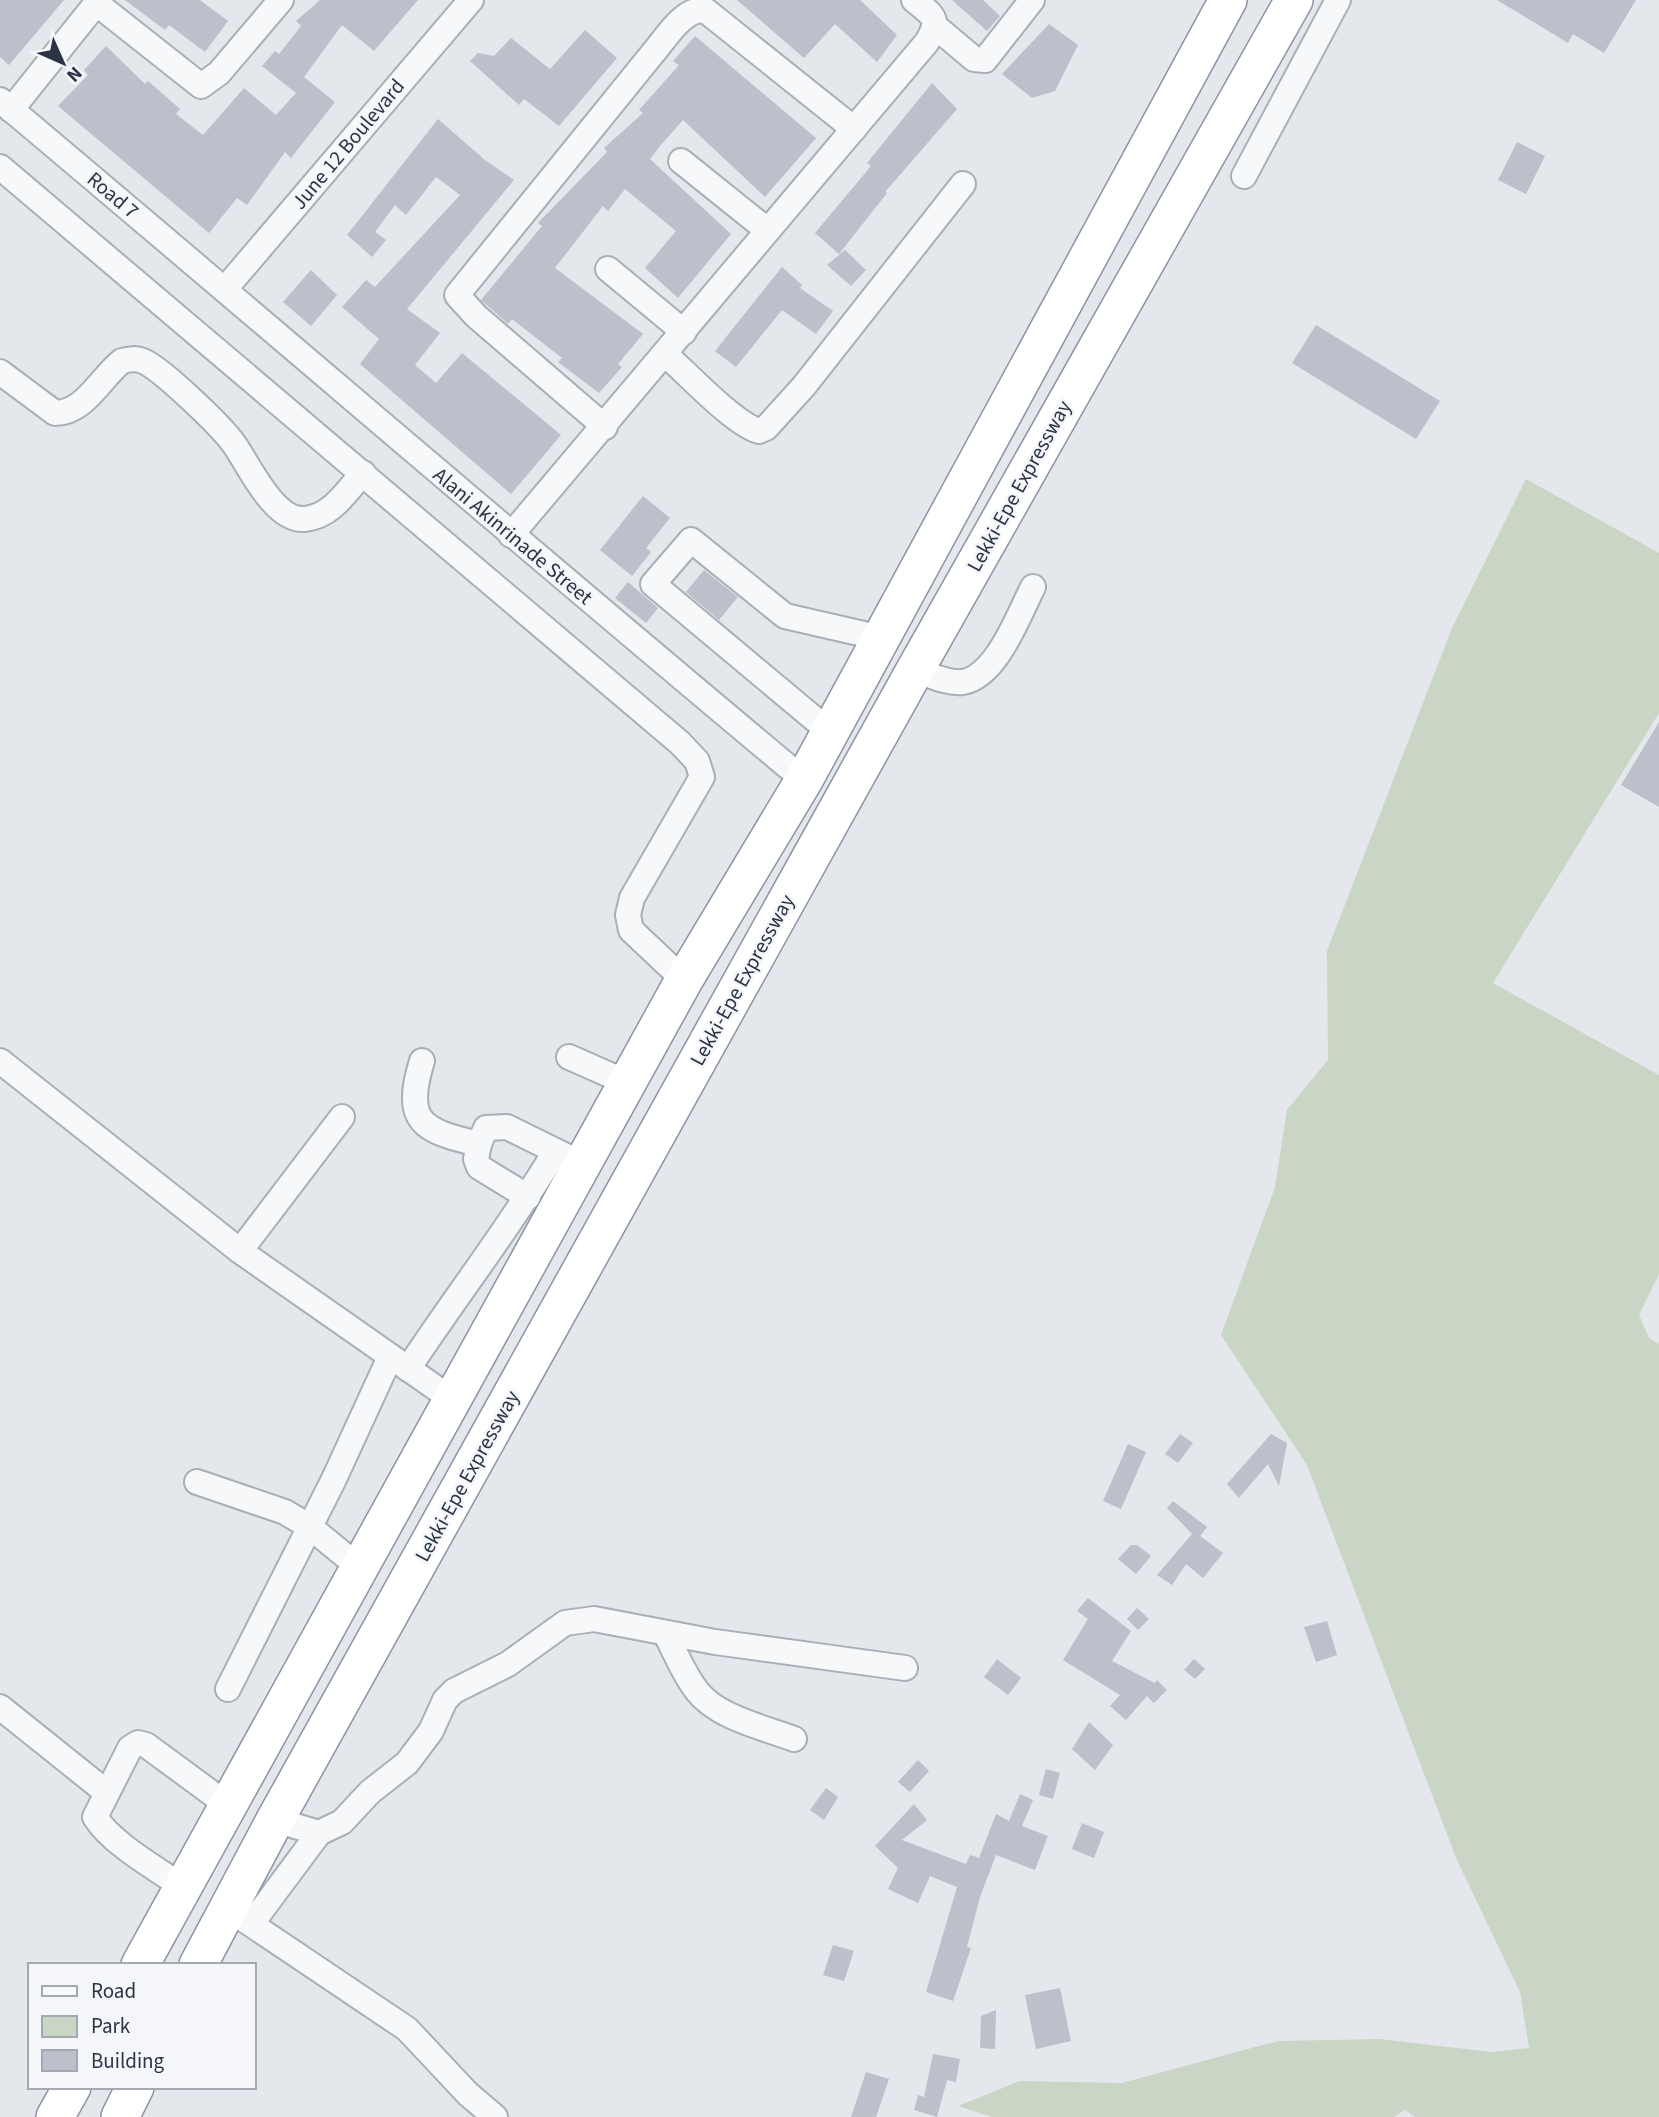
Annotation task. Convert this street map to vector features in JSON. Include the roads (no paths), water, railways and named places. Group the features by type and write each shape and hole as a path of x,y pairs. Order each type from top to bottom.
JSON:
{"highway":[{"path":"141,1963 453,1400 569,1158 628,1083 684,980 804,780 1228,0"},
{"name":"Lekki-Epe Expressway","path":"200,1963 240,1915 275,1821 915,670 1294,0"},
{"path":"120,2117 134,2089"}],"street":[{"path":"6,105 98,2 201,86 219,73 281,0"},
{"name":"June 12 Boulevard","path":"225,289 471,0"},
{"path":"914,0 931,15 936,27 974,59 985,60 1032,0"},
{"path":"1244,176 1338,0"},
{"path":"605,427 476,316 457,295 653,53 685,16 697,9 705,10 854,129"},
{"path":"511,535 666,355 767,230 927,42 936,27"},
{"name":"Road 7","path":"6,105 225,289"},
{"path":"681,161 767,230"},
{"path":"0,167 680,743 697,761 702,777 632,898 628,915 631,930 684,980"},
{"path":"666,355 737,419 759,432 766,428 804,386 963,184"},
{"path":"608,268 684,332"},
{"name":"Alani Akinrinade Street","path":"225,289 511,535 804,780"},
{"path":"0,372 55,413 62,413 89,395 122,361 142,360 158,370 233,443 274,504 290,516 302,519 327,512 363,473"},
{"path":"830,732 653,584 691,540 785,616 881,638"},
{"path":"915,670 951,682 965,682 984,672 1002,649 1033,587"},
{"path":"569,1058 628,1083"},
{"path":"0,1061 240,1251 453,1400"},
{"path":"422,1061 414,1088 418,1118 438,1134 479,1144"},
{"path":"240,1251 342,1117"},
{"path":"228,1689 310,1527 399,1363 528,1197 569,1158 507,1127 498,1125 486,1128 476,1159 479,1167 528,1197"},
{"path":"197,1482 275,1507 310,1527 360,1568"},
{"path":"495,2117 468,2094 407,2029 240,1915 320,1833 342,1822 370,1792 407,1763 431,1731 445,1700 454,1691 508,1664 565,1623 594,1619 666,1633 905,1668"},
{"path":"666,1633 683,1671 698,1693 720,1710 794,1739"},
{"path":"0,1707 106,1792"},
{"path":"183,1887 101,1826 96,1817 130,1748 138,1743 146,1745 229,1806"},
{"path":"275,1821 320,1833"}]}
